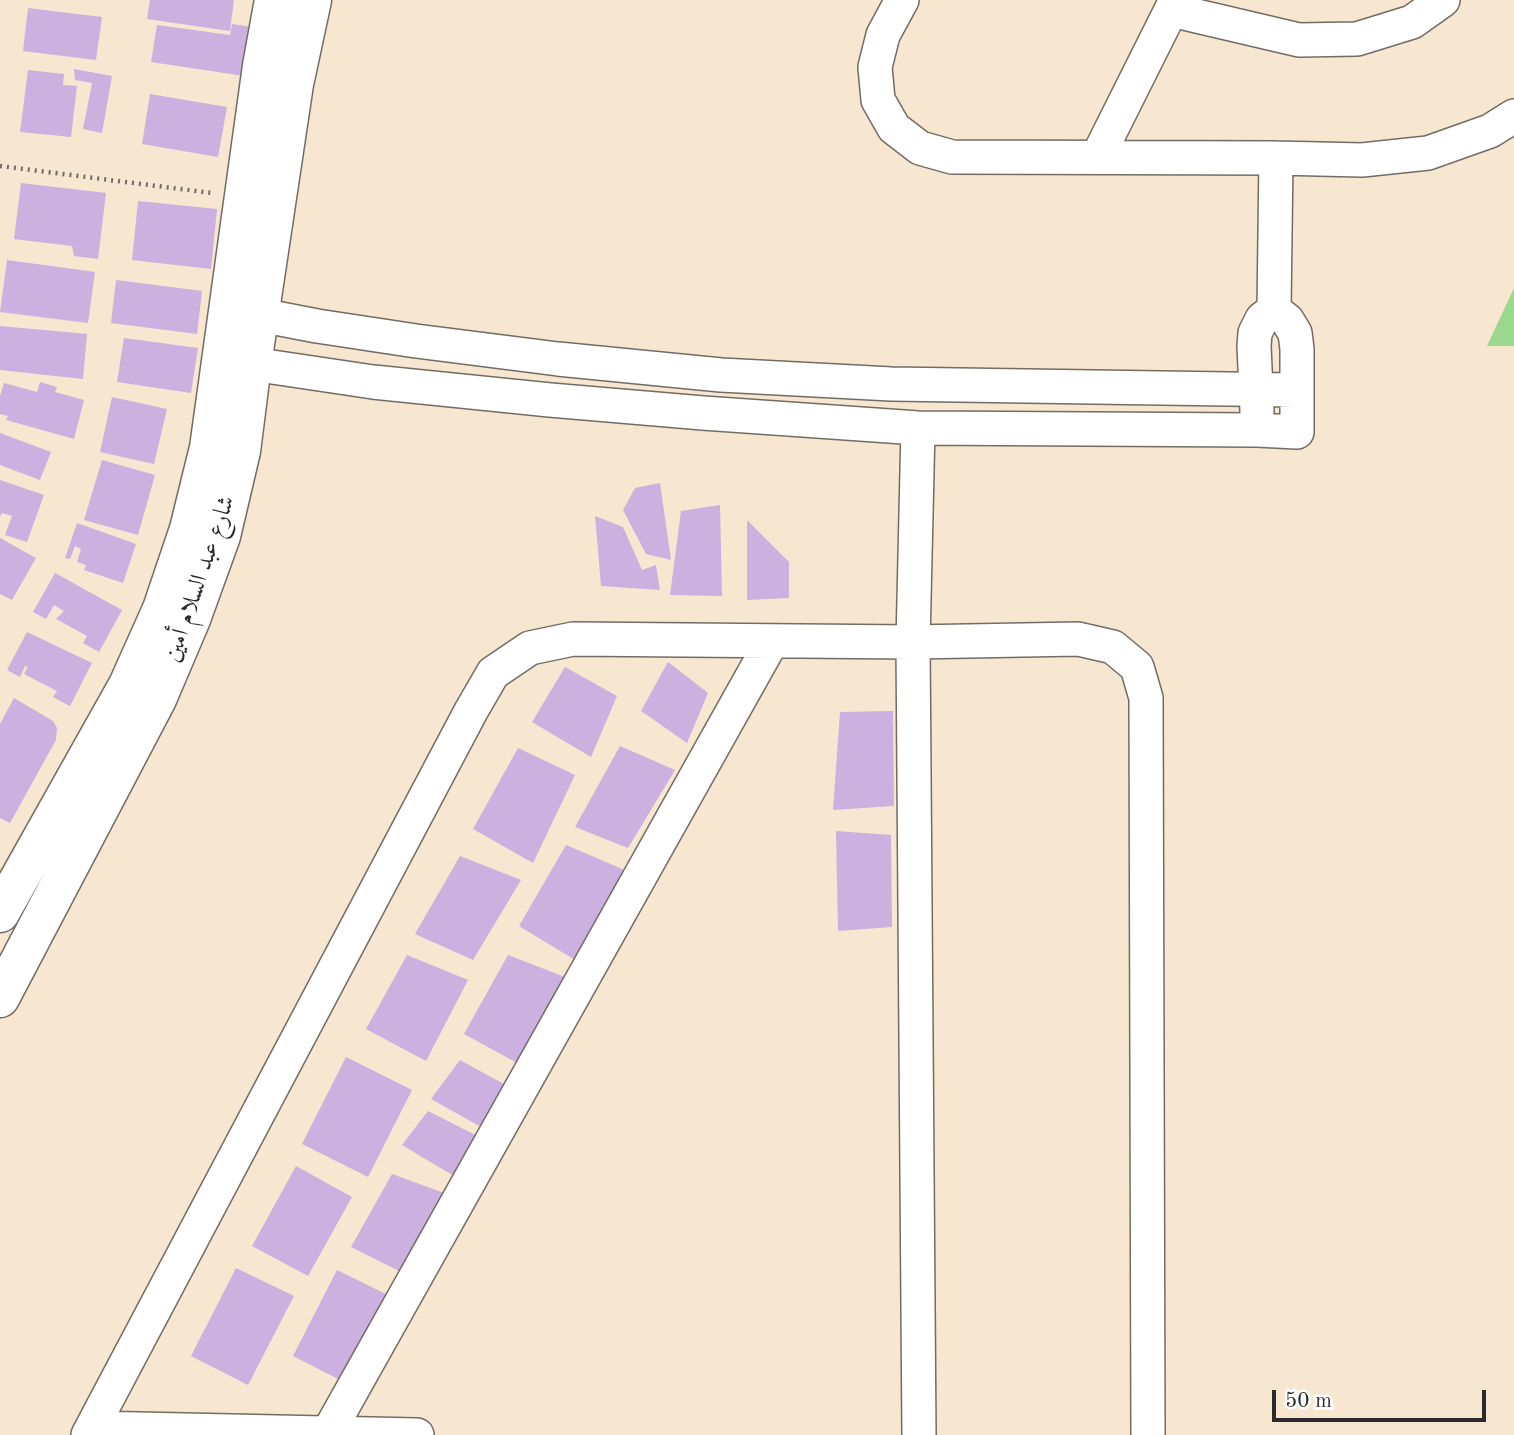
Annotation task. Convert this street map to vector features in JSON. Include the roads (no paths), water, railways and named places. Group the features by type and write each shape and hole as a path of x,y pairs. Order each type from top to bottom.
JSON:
{"street":[{"name":"شارع عبد السلام أمين","path":"2,906 128,685 162,609 189,529 209,447 262,66 274,0"},
{"name":"شارع عبد السلام أمين","path":"0,998 157,699 191,619 221,536 241,450 294,84 312,0"},
{"path":"902,0 883,36 874,67 878,100 894,128 920,148 952,157 1362,160 1428,153 1490,131 1514,116"},
{"path":"1098,156 1174,5 1299,40 1357,39 1412,22 1443,0"},
{"path":"1274,310 1276,158"},
{"path":"1257,430 1255,333 1262,319 1274,310"},
{"path":"252,364 373,382 536,399 918,428 1297,432 1295,333 1287,320 1274,310"},
{"path":"260,315 416,341 558,359 721,375 891,384 1296,390"},
{"path":"918,428 913,642 919,1435"},
{"path":"416,1435 90,1431 471,711 494,673 530,648 573,639 913,642 1078,639 1113,647 1137,667 1146,698 1148,1435"},
{"path":"328,1433 772,641"}]}
